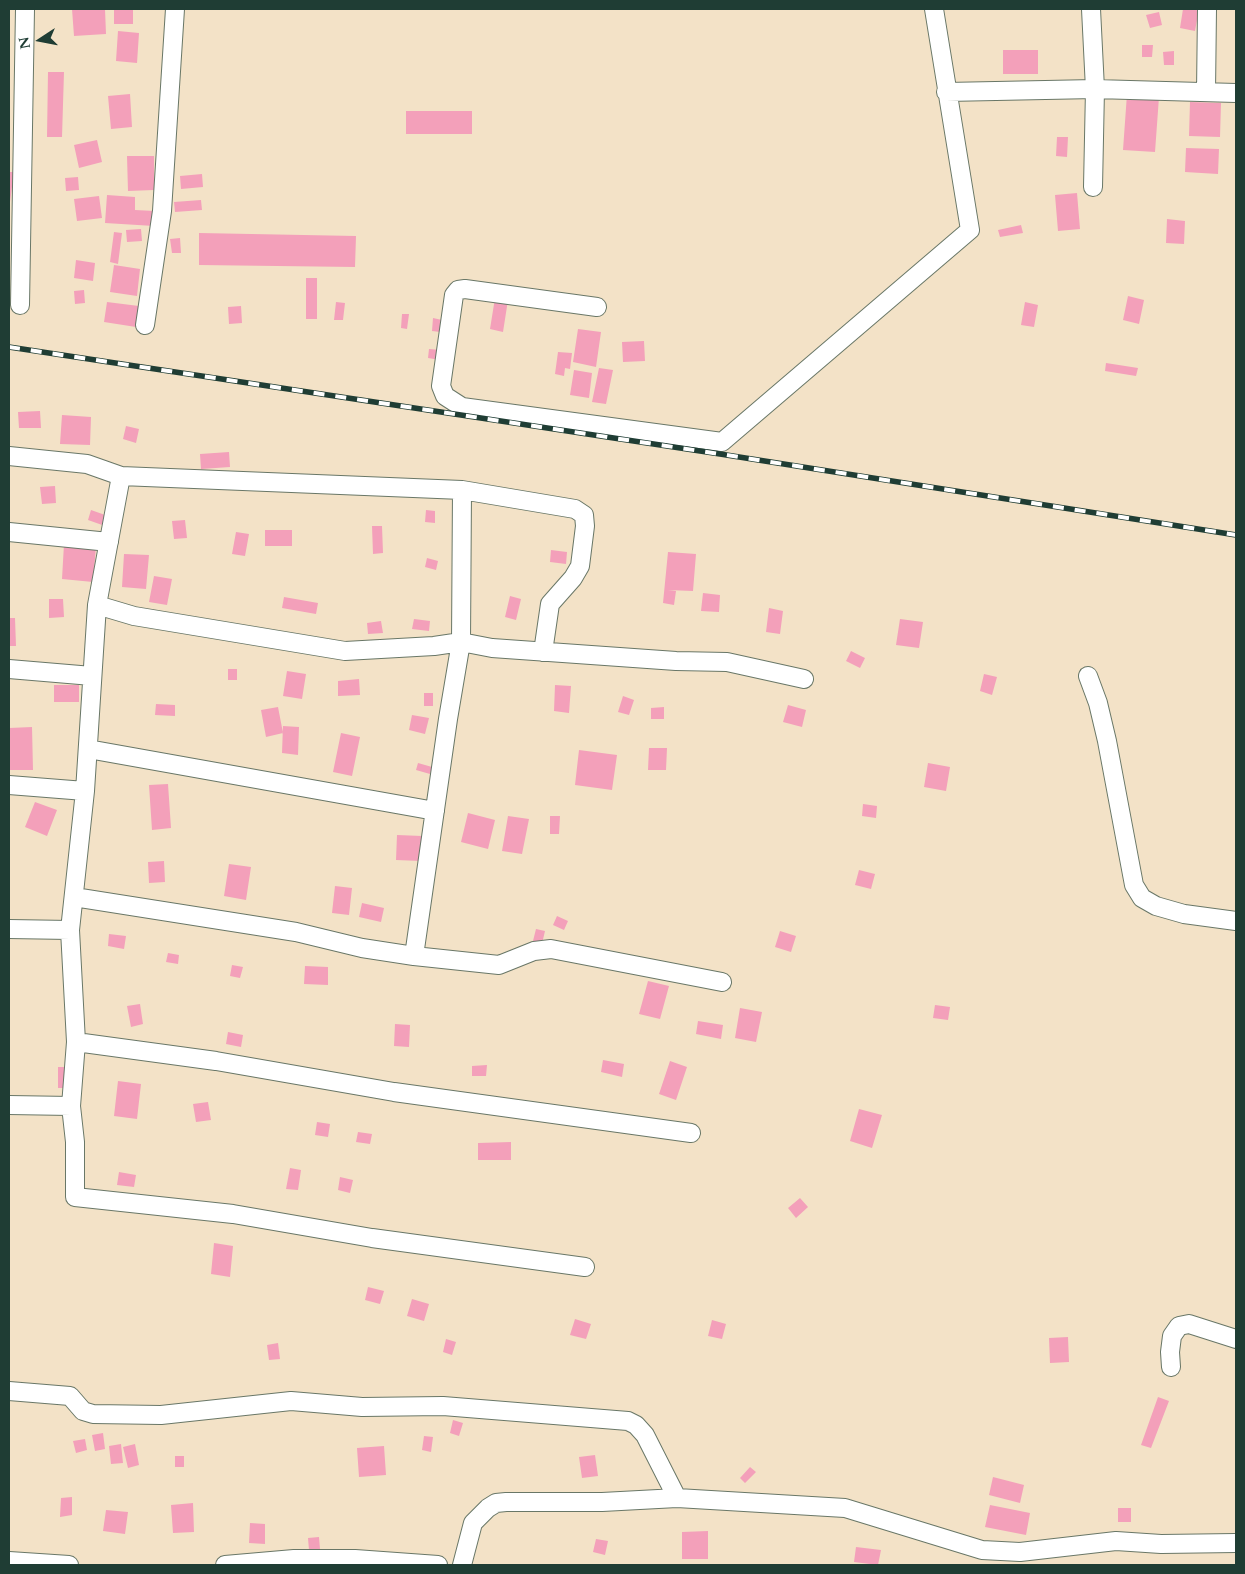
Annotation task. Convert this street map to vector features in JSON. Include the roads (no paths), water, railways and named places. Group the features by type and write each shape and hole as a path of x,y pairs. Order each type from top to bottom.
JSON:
{"street":[{"path":"20,306 25,9"},
{"path":"145,325 162,211 175,9"},
{"path":"597,307 465,289 458,290 454,295 441,386 446,396 462,407 717,442 727,440 970,230 946,92 934,9"},
{"path":"1090,9 1095,89 1093,186"},
{"path":"1206,92 1207,9"},
{"path":"946,92 1095,89 1236,93"},
{"path":"9,456 87,464 121,476 462,490 575,509 584,515 586,526 580,566 573,578 550,604 543,652"},
{"path":"121,476 97,606 85,791 70,930 76,1042 71,1106 74,1128 75,1197 233,1214 372,1238 585,1267"},
{"path":"414,956 462,642 462,490"},
{"path":"9,532 109,542"},
{"path":"97,606 134,616 345,650 434,646 462,642 492,648 543,652 676,661 727,662 804,679"},
{"path":"9,669 92,676"},
{"path":"1088,676 1098,703 1107,741 1134,885 1142,898 1156,906 1184,914 1236,921"},
{"path":"88,749 435,810"},
{"path":"9,785 85,791"},
{"path":"74,897 296,932 362,948 414,956 499,964 534,951 551,949 722,982"},
{"path":"9,929 70,930"},
{"path":"76,1042 216,1061 394,1092 691,1133"},
{"path":"9,1105 71,1106"},
{"path":"1171,1367 1172,1336 1179,1326 1189,1324 1236,1339"},
{"path":"9,1391 70,1396 83,1411 94,1414 160,1415 291,1401 362,1407 443,1406 628,1421 636,1425 645,1435 677,1498"},
{"path":"462,1565 473,1524 480,1514 496,1503 677,1498 845,1508 982,1550 1028,1552 1116,1541 1161,1544 1236,1543"},
{"path":"225,1565 294,1559 355,1559 438,1565"},
{"path":"9,1562 69,1565"}],"railway":[{"path":"9,347 720,454 1236,535"}]}
